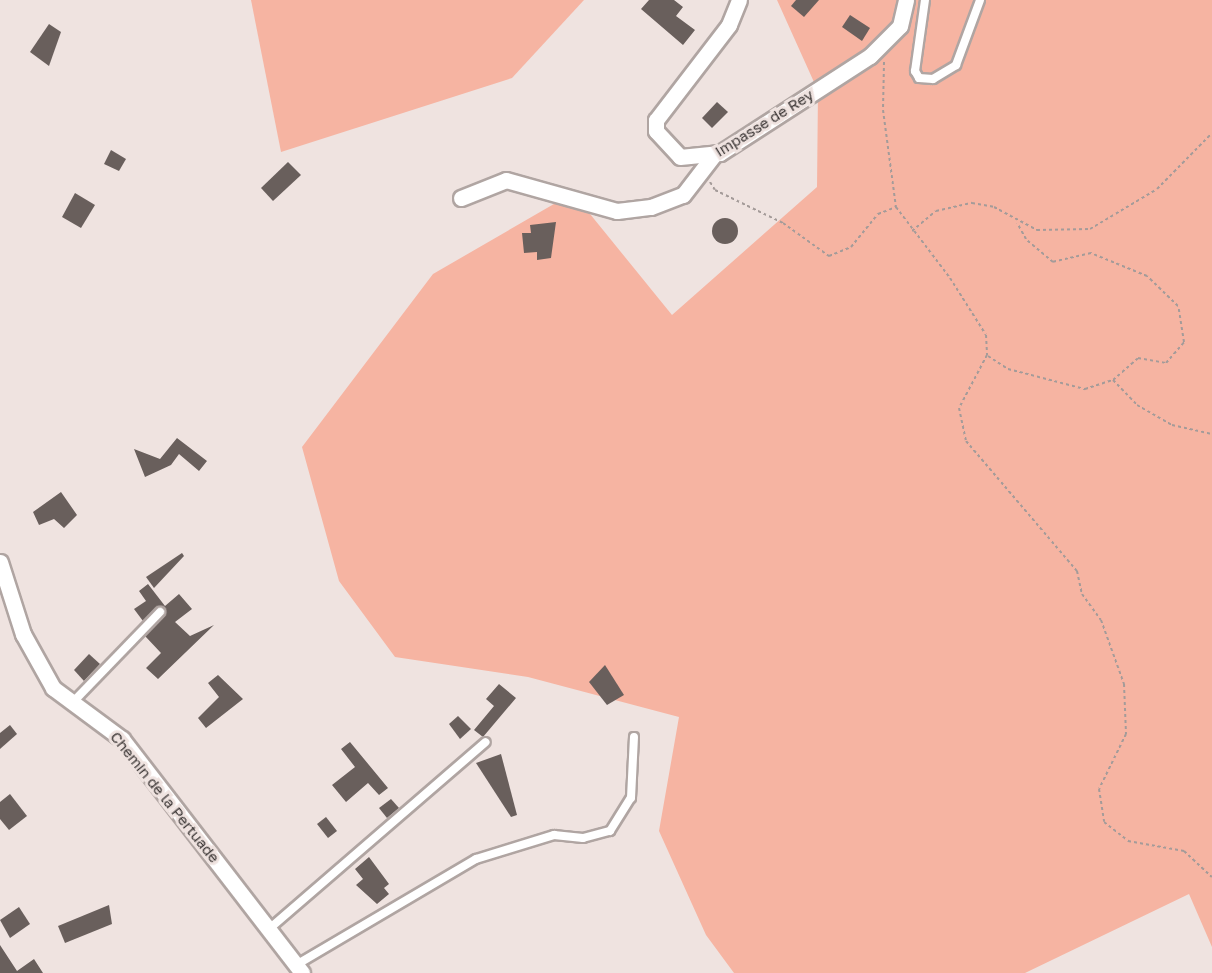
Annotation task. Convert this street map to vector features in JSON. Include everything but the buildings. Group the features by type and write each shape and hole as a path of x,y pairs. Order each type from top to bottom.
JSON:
{"street":[{"name":"Impasse de Rey","path":"739,0 729,25 656,120 656,130 680,157 709,162 884,44 902,23 906,0"},
{"path":"461,198 506,180 616,211 651,207 683,195 709,162"},
{"name":"Chemin de la Pertuade","path":"0,562 24,634 53,688 74,701 122,739 299,969"}],"lane":[{"path":"925,0 915,71 919,78 933,79 956,65 980,0"},
{"path":"74,701 160,612"},
{"path":"299,969 476,859 554,835 583,837 610,831 631,798 634,737"},
{"path":"269,929 486,742"}],"path":[{"path":"884,44 883,110 896,207 986,335 987,355 959,408 966,441 1077,572 1082,594 1101,621 1124,684 1126,734 1099,789 1104,822 1122,838 1184,851 1212,877"},
{"path":"912,231 936,211 972,203 994,207 1017,223 1051,233 1094,228 1157,189 1212,133"},
{"path":"709,162 715,190 783,223 829,256 851,247 878,214 896,207"},
{"path":"987,355 1008,369 1060,386 1085,389 1113,380 1138,358 1166,363 1177,354 1184,342 1178,306 1147,276 1117,261 1092,253 1053,262 1026,239 1017,223"},
{"path":"1113,380 1137,405 1172,425 1212,434"}],"shaded area":[{"path":"251,0 584,0 512,78 281,152"},
{"path":"777,0 1212,0 1212,947 1189,894 1025,973 734,973 706,935 659,831 679,717 528,677 395,657 339,581 302,447 433,274 573,193 672,315 817,187 818,91"}]}
